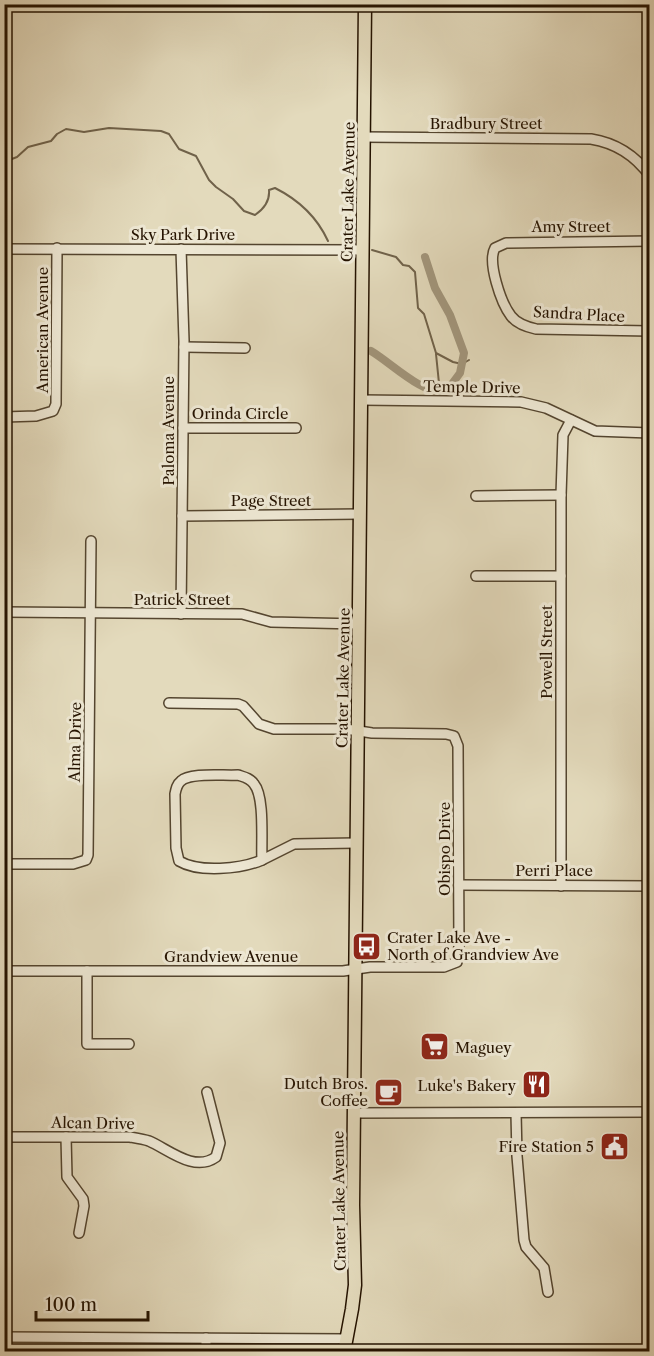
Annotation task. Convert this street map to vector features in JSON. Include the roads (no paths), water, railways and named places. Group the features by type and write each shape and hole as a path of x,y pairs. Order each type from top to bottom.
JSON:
{"main road":[{"name":"Crater Lake Avenue","path":"345,1345 355,1276 353,1205 365,4"}],"street":[{"name":"Bradbury Street","path":"363,137 591,139 622,149 650,176"},
{"name":"Amy Street","path":"495,248 515,242 650,241"},
{"name":"Sandra Place","path":"495,248 491,260 492,269 509,314 527,327 650,331"},
{"name":"Sky Park Drive","path":"4,249 362,250"},
{"name":"American Avenue","path":"4,417 36,416 53,411 56,404 57,249"},
{"name":"Paloma Avenue","path":"181,249 184,347 181,614"},
{"path":"184,347 245,348"},
{"name":"Temple Drive","path":"361,400 521,402 546,408 595,431 650,434"},
{"name":"Powell Street","path":"561,885 561,495 563,435 571,420"},
{"name":"Orinda Circle","path":"183,428 297,428"},
{"path":"476,496 561,495"},
{"name":"Page Street","path":"182,516 360,514"},
{"name":"Alma Drive","path":"4,864 73,864 86,860 88,849 91,541"},
{"path":"476,576 561,576"},
{"name":"Patrick Street","path":"4,612 242,614 271,622 358,624"},
{"path":"170,703 238,704 247,709 259,724 274,729 357,730"},
{"name":"Obispo Drive","path":"357,730 372,733 454,736 458,746 459,947 457,962"},
{"path":"262,860 260,799 253,782 238,775 194,776 181,781 175,794 176,848 179,861 192,867 247,867 262,860 294,844 356,843"},
{"name":"Perri Place","path":"459,885 650,886"},
{"name":"Grandview Avenue","path":"4,971 343,971 370,967 444,967 457,962"},
{"path":"87,971 87,1044 129,1044"},
{"name":"Alcan Drive","path":"4,1137 130,1137 150,1141 183,1159 213,1160 219,1153 220,1143 207,1092"},
{"path":"354,1113 650,1112"},
{"path":"516,1113 524,1240 526,1247 544,1268 548,1292"},
{"path":"66,1137 67,1176 83,1199 84,1206 79,1233"},
{"path":"4,1337 206,1338 345,1345"},
{"path":"206,1338 206,1352"}],"waterway":[{"path":"4,162 17,157 28,147 51,141 66,129 84,132 109,128 161,131 169,134 179,149 196,156 209,180 244,211 255,215 258,213 267,201 269,190 275,188 306,210 328,241"},
{"path":"372,250 396,257 403,265 409,266 415,272 418,308 424,314 436,353 462,364 469,360"},
{"path":"371,351 418,384 437,392 446,392 460,373 464,353 450,315 435,288 425,257"},
{"path":"436,354 440,393"}],"place":[{"name":"Crater Lake Ave - North of Grandview Ave","path":"366,946"},
{"name":"Maguey","path":"434,1047"},
{"name":"Luke's Bakery","path":"537,1085"},
{"name":"Dutch Bros. Coffee","path":"389,1092"},
{"name":"Fire Station 5","path":"615,1146"}]}
